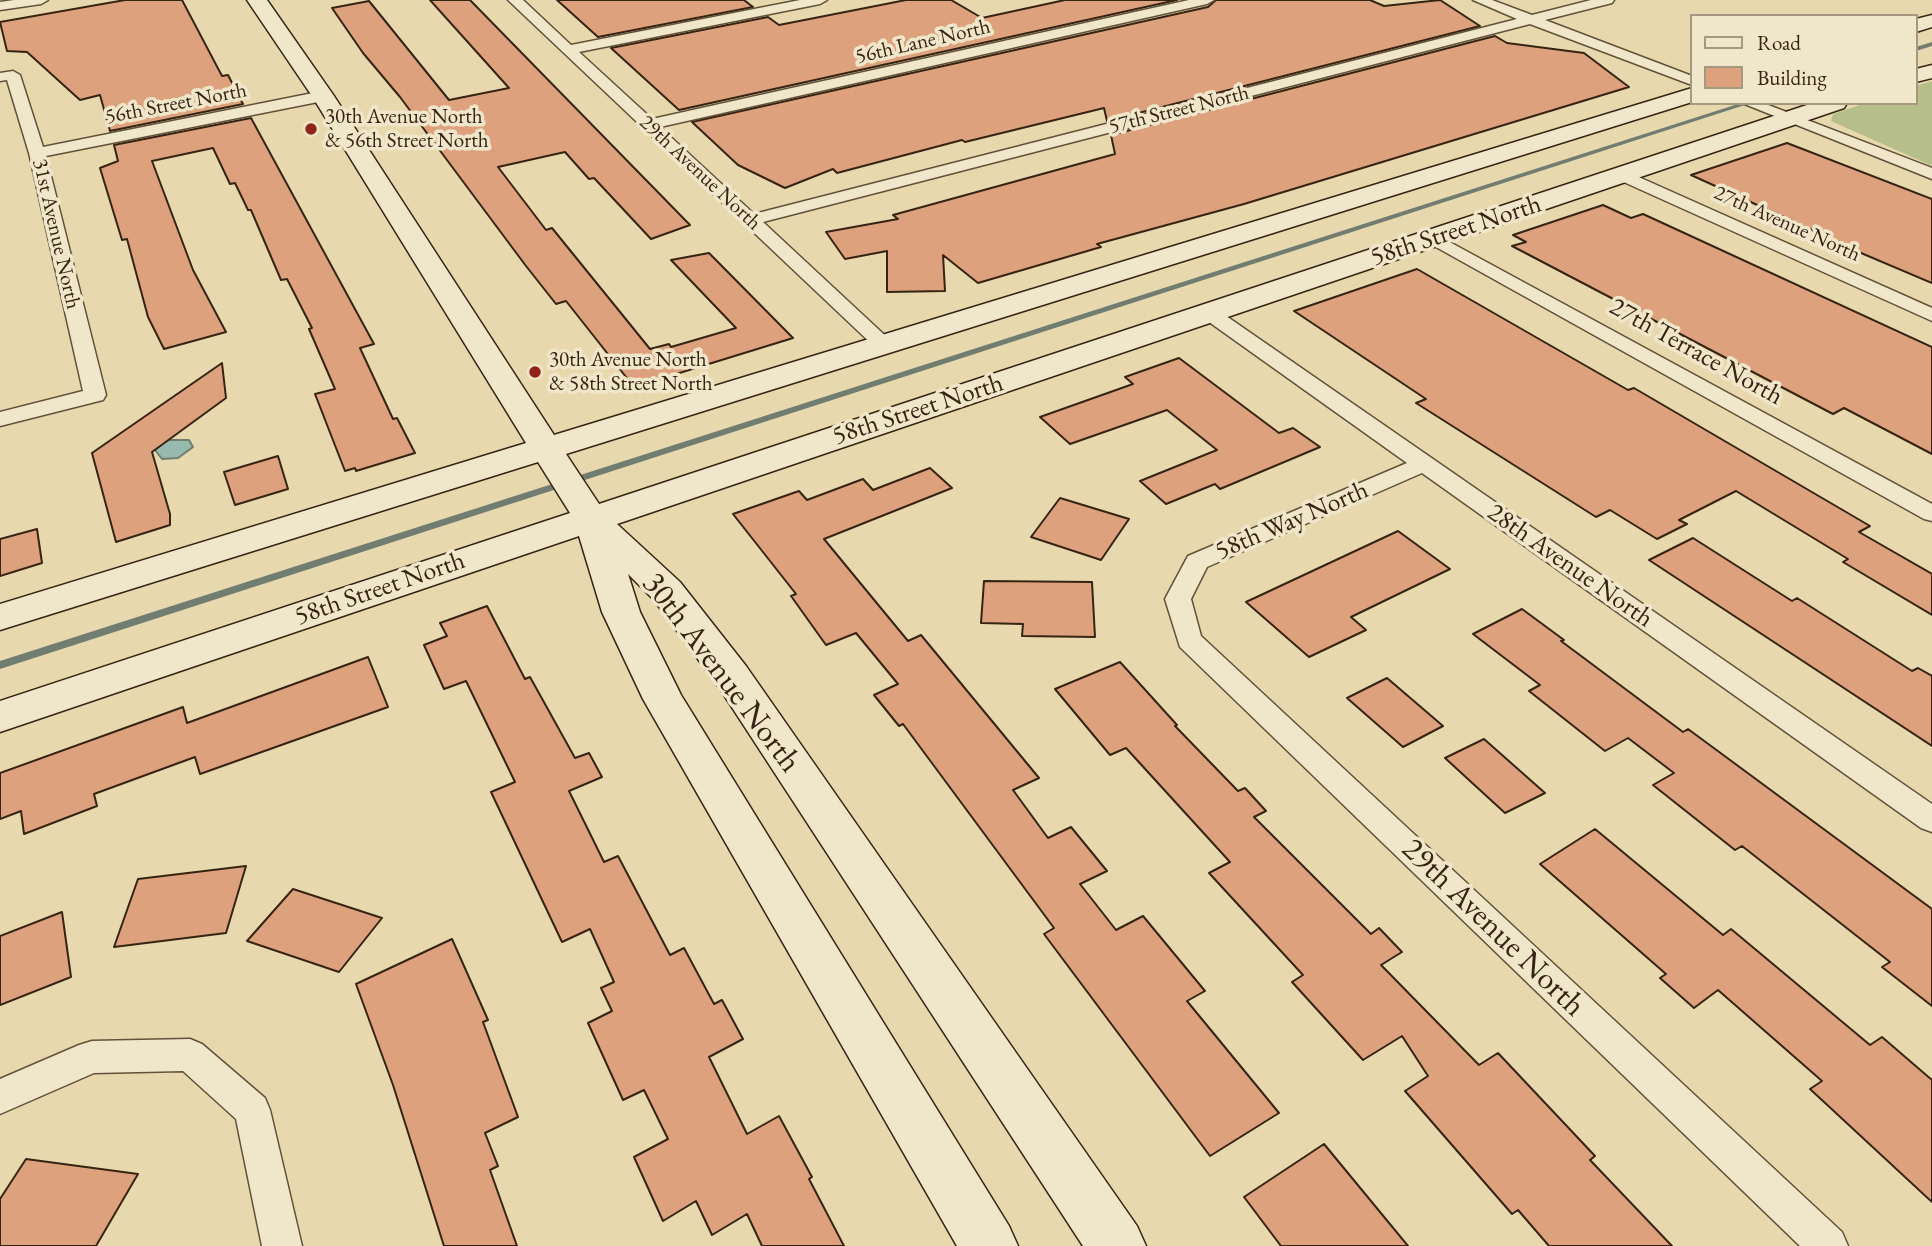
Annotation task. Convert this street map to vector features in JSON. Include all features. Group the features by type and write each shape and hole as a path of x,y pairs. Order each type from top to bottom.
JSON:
{"street":[{"path":"0,6 41,0"},
{"path":"257,0 323,96 586,511"},
{"name":"29th Avenue North","path":"515,0 884,345"},
{"path":"568,50 820,0"},
{"name":"56th Lane North","path":"648,125 1207,0"},
{"path":"1480,0 1690,80"},
{"name":"57th Street North","path":"751,220 1607,0"},
{"name":"31st Avenue North","path":"0,419 95,395 37,153 7,76"},
{"name":"56th Street North","path":"37,153 323,96"},
{"path":"0,617 552,455 884,345 1690,96"},
{"path":"1754,105 1932,174"},
{"name":"58th Street North","path":"0,717 586,511 1209,313 1623,175 1782,116 1828,105"},
{"name":"27th Avenue North","path":"1623,175 1932,315"},
{"name":"27th Terrace North","path":"1433,238 1932,514"},
{"name":"28th Avenue North","path":"1209,313 1932,820"},
{"name":"58th Way North","path":"1178,599 1198,562 1424,464"},
{"name":"30th Avenue North","path":"586,511 621,612 663,699 989,1246"},
{"name":"30th Avenue North","path":"586,511 667,591 732,676 1117,1246"},
{"name":"29th Avenue North","path":"1178,599 1189,639 1828,1246"},
{"path":"0,1097 92,1057 190,1055 252,1110 282,1246"}],"green space":[{"path":"1932,81 1932,166 1831,121 1833,114 1860,105 1918,105 1918,85"}],"water":[{"path":"161,440 189,440 193,447 178,458 162,459 152,446"}],"building":[{"path":"125,0 182,0 222,76 228,75 243,104 110,131 100,95 80,100 27,52 7,51 0,22"},
{"path":"430,0 470,0 690,225 651,239 594,178 589,179 565,152 498,167 546,230 552,228 650,349 669,344 671,347 736,328 671,260 709,253 793,338 634,387 566,301 556,304 400,97 363,53 332,8 369,1 449,100 509,88"},
{"path":"557,0 744,0 753,7 598,37"},
{"path":"906,0 951,0 982,18 1065,0 1177,0 679,110 611,48 768,17 779,25"},
{"path":"1216,0 1370,0 1384,6 1440,0 1480,26 1107,121 1104,108 965,142 962,140 837,173 833,169 785,188 738,165 692,122 1208,7"},
{"path":"1495,36 1507,43 1584,53 1629,87 1244,204 1097,244 1101,247 978,283 943,255 945,291 887,292 887,251 845,259 826,232 898,219 893,215 1115,154 1111,135"},
{"path":"251,118 374,344 360,348 393,419 397,418 415,453 356,471 355,468 345,471 315,394 335,389 309,329 312,328 287,279 281,280 251,210 248,210 235,183 230,184 213,148 152,161 193,270 226,332 164,349 148,317 127,239 122,240 100,168 118,161 114,145"},
{"path":"1787,143 1932,199 1932,283 1828,239 1830,238 1691,175"},
{"path":"1603,205 1631,218 1643,214 1932,347 1932,454 1844,408 1833,414 1512,246 1526,242 1513,235"},
{"path":"1417,269 1628,390 1634,388 1870,526 1859,532 1932,574 1932,615 1843,562 1848,559 1736,491 1679,520 1687,524 1657,539 1610,510 1596,517 1416,403 1426,399 1294,311"},
{"path":"1179,358 1279,433 1293,428 1320,447 1220,489 1215,484 1166,504 1140,481 1217,450 1167,410 1070,444 1040,417 1133,384 1125,377"},
{"path":"222,363 226,398 152,452 170,514 170,525 116,542 92,453"},
{"path":"278,456 288,489 235,505 224,472"},
{"path":"930,468 952,488 824,539 908,641 921,635 1039,778 1013,790 1048,838 1071,827 1107,871 1080,884 1116,930 1143,916 1205,991 1187,1001 1279,1113 1210,1156 1044,934 1054,928 903,724 899,726 874,695 898,684 856,633 826,645 791,596 796,594 733,514 799,491 807,500 863,479 873,490"},
{"path":"1060,498 1129,519 1101,560 1031,537"},
{"path":"37,529 42,563 0,576 0,539"},
{"path":"1398,531 1450,569 1351,617 1366,630 1309,657 1246,602"},
{"path":"1693,538 1792,601 1797,598 1912,671 1918,668 1932,676 1932,746 1649,560"},
{"path":"984,581 1092,582 1095,637 1022,636 1023,624 981,623"},
{"path":"487,606 525,679 530,677 575,758 589,753 602,777 569,791 604,862 618,856 670,955 684,948 714,1004 722,1000 743,1039 709,1057 747,1134 779,1116 812,1177 809,1179 844,1246 762,1246 747,1214 712,1235 696,1201 663,1221 634,1157 668,1139 644,1090 623,1100 588,1023 612,1011 601,988 614,982 590,929 562,942 491,792 515,782 466,681 444,689 424,645 447,636 440,623"},
{"path":"1522,609 1683,732 1688,729 1932,909 1932,1006 1882,967 1890,962 1742,846 1735,850 1653,785 1674,773 1628,738 1605,751 1529,691 1540,685 1473,634"},
{"path":"368,657 388,707 200,774 195,757 94,794 97,806 24,834 21,811 0,819 0,773 183,707 187,723"},
{"path":"1120,662 1177,725 1175,726 1238,791 1245,788 1266,811 1254,817 1371,934 1379,928 1402,952 1381,965 1479,1065 1498,1053 1595,1156 1590,1160 1672,1246 1549,1246 1518,1210 1512,1214 1405,1091 1428,1076 1402,1036 1363,1060 1292,982 1303,975 1209,873 1230,862 1126,748 1110,755 1055,689"},
{"path":"1387,678 1443,726 1403,747 1347,698"},
{"path":"1484,739 1545,793 1505,813 1445,758"},
{"path":"1595,829 1723,935 1731,929 1870,1045 1882,1037 1932,1080 1932,1202 1810,1089 1822,1081 1718,990 1694,1008 1660,978 1666,974 1540,864"},
{"path":"246,866 226,933 114,947 138,879"},
{"path":"293,889 382,918 339,972 247,941"},
{"path":"62,912 71,977 0,1005 0,936"},
{"path":"452,939 488,1020 483,1022 518,1117 485,1133 498,1166 490,1170 517,1246 444,1246 393,1085 356,984"},
{"path":"1324,1144 1408,1246 1281,1246 1244,1197"},
{"path":"26,1159 138,1174 96,1246 0,1246 0,1199"}],"waterway":[{"path":"1918,48 1932,44"},
{"path":"0,665 1742,105"}],"place":[{"name":"30th Avenue North & 56th Street North","path":"311,129"},
{"name":"30th Avenue North & 58th Street North","path":"535,372"}]}
